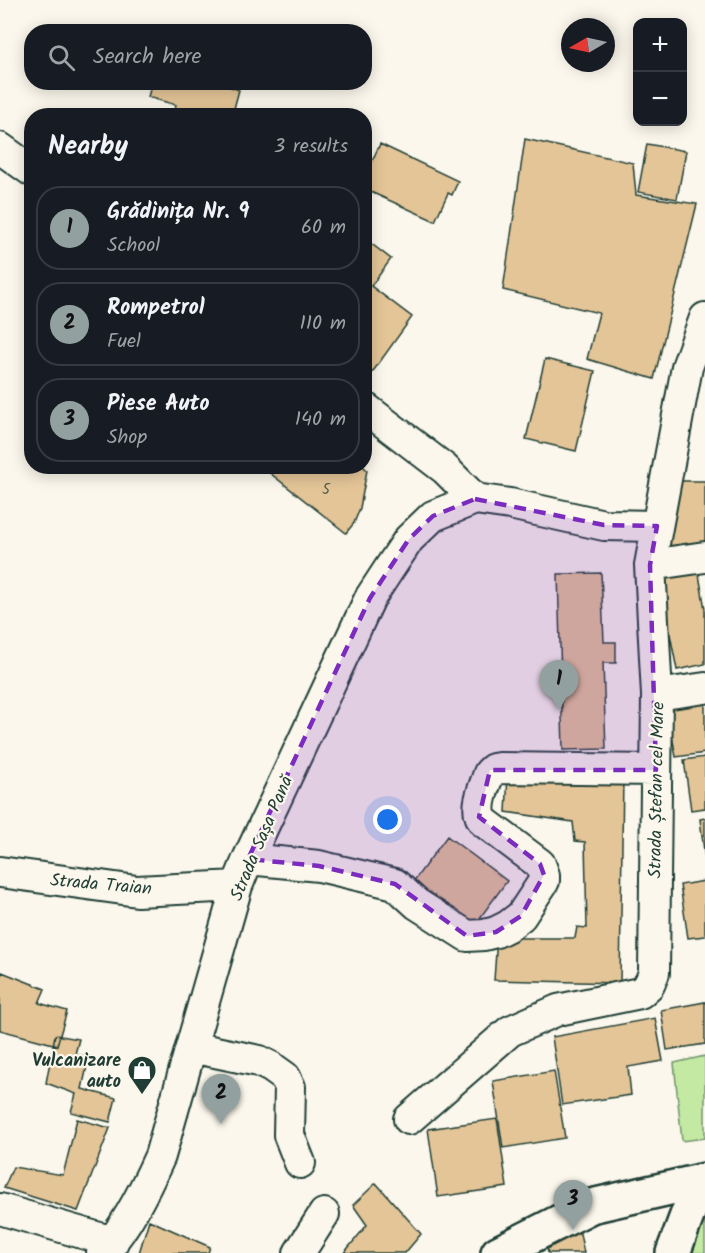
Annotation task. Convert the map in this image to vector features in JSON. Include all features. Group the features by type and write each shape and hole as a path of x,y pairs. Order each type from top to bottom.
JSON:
{"main road":[{"path":"498,1253 591,1206 703,1181"},
{"path":"673,1253 703,1181"}],"street":[{"path":"0,148 24,165"},
{"name":"Strada Ștefan cel Mare","path":"409,1119 510,1031 558,1010 640,993 649,985 654,973 657,695 650,565 687,367 705,318"},
{"path":"372,413 445,469 475,499 510,504 604,525 657,526"},
{"name":"Strada Sașa Pană","path":"107,1248 147,1185 160,1156 243,873 370,598 409,539 433,516 475,499"},
{"path":"650,565 705,557"},
{"path":"657,695 705,688"},
{"name":"Strada Traian","path":"0,873 136,891 243,873 319,866 395,884 417,904 467,936 484,935 508,926 521,916 544,881 540,864 479,817 478,808 489,773 493,769 656,770"},
{"path":"191,1047 259,1061 285,1077 290,1087 290,1135 300,1163"},
{"path":"0,1209 107,1248"},
{"path":"299,1253 324,1214"}],"highlighted area":[{"path":"475,499 604,525 657,526 650,565 656,770 490,770 479,817 540,864 544,875 521,916 496,932 467,936 395,884 319,866 248,859 370,598 409,539 433,516"}],"green space":[{"path":"705,1056 705,1138 682,1141 674,1063"},
{"path":"705,1211 705,1253 688,1253"}],"building":[{"path":"150,90 239,90 234,108 175,108 176,105 148,97"},
{"path":"525,139 633,163 636,195 697,204 654,379 587,359 599,313 503,290"},
{"path":"380,144 458,181 452,195 448,193 435,221 372,193 372,161"},
{"path":"647,144 686,151 677,199 638,192"},
{"path":"372,244 391,259 372,285"},
{"path":"372,287 412,317 372,373"},
{"path":"545,359 595,371 576,451 526,439"},
{"path":"271,474 366,474 360,508 354,523 346,533"},
{"path":"679,481 705,481 705,544 666,546"},
{"path":"698,569 705,609 705,664 677,670 659,578"},
{"path":"601,573 604,642 616,642 616,663 603,663 606,749 563,750 558,574"},
{"path":"705,703 705,753 676,757 667,709"},
{"path":"705,757 705,808 691,810 684,760"},
{"path":"508,775 623,776 620,983 494,980 497,938 575,938 577,927 587,928 585,842 575,841 573,822 506,812"},
{"path":"705,818 705,859 700,819"},
{"path":"447,836 507,881 474,926 413,882"},
{"path":"705,881 705,936 688,938 680,885"},
{"path":"2,972 45,989 39,1003 67,1011 57,1045 0,1030"},
{"path":"705,1002 705,1044 667,1050 661,1010"},
{"path":"655,1018 663,1061 628,1067 631,1095 562,1105 552,1037"},
{"path":"55,1035 79,1039 75,1054 89,1057 82,1089 116,1098 110,1122 71,1112 76,1094 46,1083"},
{"path":"554,1071 565,1138 503,1148 493,1081"},
{"path":"77,1119 110,1128 78,1211 4,1188 13,1167 63,1175"},
{"path":"497,1119 507,1187 438,1197 428,1129"},
{"path":"376,1183 421,1234 405,1253 344,1253 367,1225 353,1205"},
{"path":"149,1220 210,1247 208,1253 139,1253"},
{"path":"578,1224 584,1253 548,1253 544,1233"}],"place":[{"name":"Grădinița Nr. 9","path":"559,710"},
{"name":"Vulcanizare auto","path":"142,1096"},
{"name":"Rompetrol","path":"221,1124"},
{"name":"Piese Auto","path":"573,1230"}]}
